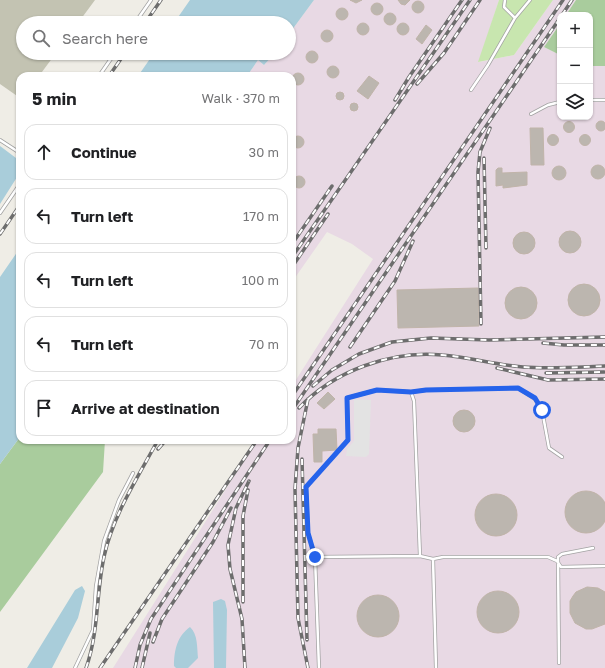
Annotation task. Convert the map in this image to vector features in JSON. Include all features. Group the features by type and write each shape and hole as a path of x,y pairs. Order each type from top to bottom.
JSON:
{"lane":[{"path":"140,16 151,0"},
{"path":"505,0 504,7 515,18"},
{"path":"472,90 515,18 530,0"},
{"path":"101,72 109,60"},
{"path":"593,100 605,100"},
{"path":"531,114 548,105 557,103"},
{"path":"0,140 16,150"},
{"path":"0,213 16,190"},
{"path":"319,668 315,557 308,533 306,487 348,440 347,398 377,390 411,392 426,390 518,388 535,398 542,410 549,448 562,457"},
{"path":"411,392 414,400 420,556"},
{"path":"75,668 93,630 96,586 104,541 119,500 134,473"},
{"path":"559,663 558,556 593,548"},
{"path":"315,557 420,556 433,559 442,557 548,557 557,562 561,567 605,566"},
{"path":"433,559 436,668"}],"shaded area":[{"path":"0,0 95,0 83,16 16,16 16,60 51,60 42,72 16,72 16,95 0,84"},
{"path":"314,0 499,0 479,62 514,55 553,0 576,0 568,12 557,12 557,28 544,47 557,54 557,120 593,120 593,66 605,66 605,668 113,668 254,444 296,444 296,380 373,259 352,244 327,232 296,276 296,72 250,72 258,60 264,65 269,60 296,60 296,24"},
{"path":"354,399 371,400 369,454 366,457 346,456 347,449 354,441"}],"green space":[{"path":"499,0 553,0 514,55 478,62"},
{"path":"576,0 605,0 605,66 593,66 593,12 568,12"},
{"path":"557,28 557,54 544,47"},
{"path":"16,442 16,444 105,444 103,472 0,612 0,464"}],"water":[{"path":"190,0 314,0 296,24 296,16 179,16"},
{"path":"149,60 258,60 250,72 141,72"},
{"path":"258,60 269,60 264,65"},
{"path":"0,146 16,158 16,179 0,204"},
{"path":"16,254 16,442 0,464 0,277"},
{"path":"82,586 85,591 78,618 52,668 27,668 75,590"},
{"path":"221,599 225,601 227,610 226,668 214,668 213,602"},
{"path":"190,627 196,637 198,658 188,668 176,668 174,666 174,660 177,644 182,635"}],"building":[{"path":"350,0 362,0 356,3"},
{"path":"398,0 410,0 405,5 401,4"},
{"path":"416,1 420,1 424,7 420,13 416,13 412,9 412,5"},
{"path":"375,3 379,3 383,9 379,15 375,15 371,11 371,7"},
{"path":"340,8 344,8 348,14 344,20 340,20 336,16 336,12"},
{"path":"388,13 392,13 396,19 392,25 388,25 384,21 384,17"},
{"path":"361,23 365,23 369,29 365,35 361,35 357,31 357,27"},
{"path":"401,23 405,23 409,29 405,35 401,35 397,31 397,27"},
{"path":"426,25 432,30 422,44 416,39"},
{"path":"325,30 329,30 333,36 329,42 325,42 321,38 321,34"},
{"path":"310,51 314,51 318,57 314,63 310,63 306,59 306,55"},
{"path":"331,66 335,66 339,72 335,78 331,78 327,74 327,70"},
{"path":"296,73 300,73 304,77 304,81 300,85 296,85"},
{"path":"369,76 379,83 368,99 357,91"},
{"path":"340,92 343,93 343,99 340,100 337,99 336,96 337,93"},
{"path":"354,103 357,104 357,110 354,111 351,110 350,107 351,104"},
{"path":"569,121 573,123 575,127 573,131 569,133 565,131 563,127 565,123"},
{"path":"599,121 603,121 605,122 605,130 599,131 596,128 596,124"},
{"path":"530,128 543,128 544,165 531,165"},
{"path":"553,134 557,136 559,140 557,144 553,146 549,144 547,140 549,136"},
{"path":"585,134 589,136 591,140 589,144 585,146 581,144 579,140 581,136"},
{"path":"296,136 300,136 304,140 304,144 300,148 296,148"},
{"path":"595,165 601,165 605,169 605,175 601,179 595,179 591,175 591,169"},
{"path":"556,166 562,166 566,170 566,176 562,180 556,180 552,176 552,170"},
{"path":"498,168 502,168 502,173 527,172 527,185 503,188 503,185 496,186 496,170"},
{"path":"297,176 301,176 305,180 305,184 301,188 296,187"},
{"path":"570,231 574,232 580,238 580,246 574,252 570,253 566,252 560,246 559,242 560,238 566,232"},
{"path":"524,232 528,233 534,239 534,247 528,253 524,254 520,253 514,247 513,243 514,239 520,233"},
{"path":"581,284 587,284 597,291 600,300 599,306 593,313 587,316 581,316 571,309 568,303 568,297 575,287"},
{"path":"518,287 524,287 534,294 537,303 536,309 530,316 524,319 518,319 508,312 505,306 505,300 512,290"},
{"path":"478,288 479,326 398,328 397,290"},
{"path":"328,392 335,399 324,409 317,403"},
{"path":"464,410 468,411 474,417 474,425 468,431 464,432 460,431 454,425 453,421 454,417 460,411"},
{"path":"318,429 336,429 337,450 322,451 322,462 314,462 313,434 318,434"},
{"path":"586,491 594,493 601,497 605,504 605,520 601,527 594,531 586,533 578,531 571,527 567,520 565,512 567,504 571,497 578,493"},
{"path":"492,494 500,494 508,497 514,503 517,515 514,527 508,533 500,536 492,536 484,533 478,527 475,519 475,511 478,503 484,497"},
{"path":"587,587 598,588 605,592 605,624 592,629 586,629 575,623 570,613 570,601 573,596 576,592"},
{"path":"494,591 502,591 510,594 516,600 519,612 516,624 510,630 502,633 494,633 486,630 480,624 477,616 477,608 480,600 486,594"},
{"path":"374,595 382,595 390,598 396,604 399,616 396,628 390,634 382,637 374,637 366,634 360,628 357,620 357,612 360,604 366,598"}],"railway":[{"path":"150,16 161,0"},
{"path":"395,100 462,0"},
{"path":"296,251 470,0"},
{"path":"417,84 444,53 480,0"},
{"path":"296,390 563,0"},
{"path":"564,12 572,0"},
{"path":"296,404 557,22"},
{"path":"112,72 120,60"},
{"path":"481,324 478,172 480,152 490,128"},
{"path":"484,158 486,248"},
{"path":"296,238 332,186"},
{"path":"0,234 16,211"},
{"path":"296,261 328,214"},
{"path":"350,347 395,281 413,241"},
{"path":"313,386 332,370 359,354 392,342 431,338 489,340 605,337"},
{"path":"543,343 564,345 605,345"},
{"path":"299,408 329,383 346,374 364,366 403,356 423,354 442,355 533,368 605,366"},
{"path":"497,368 548,380 605,379"},
{"path":"546,373 604,372"},
{"path":"308,399 298,448 295,489 298,618 308,668"},
{"path":"86,668 93,641 101,571 108,541 120,511 156,444"},
{"path":"158,449 162,444"},
{"path":"100,668 254,444"},
{"path":"135,668 140,645 151,619 267,444"},
{"path":"302,459 307,640"},
{"path":"245,668 242,619 230,569 228,545 236,508 249,481"},
{"path":"243,602 243,516 248,490"},
{"path":"153,642 162,619 213,542 231,508"},
{"path":"142,668 150,633"}],"route":[{"path":"315,557 308,533 306,487 348,440 347,398 377,390 411,392 426,390 518,388 535,398 542,410"}]}
